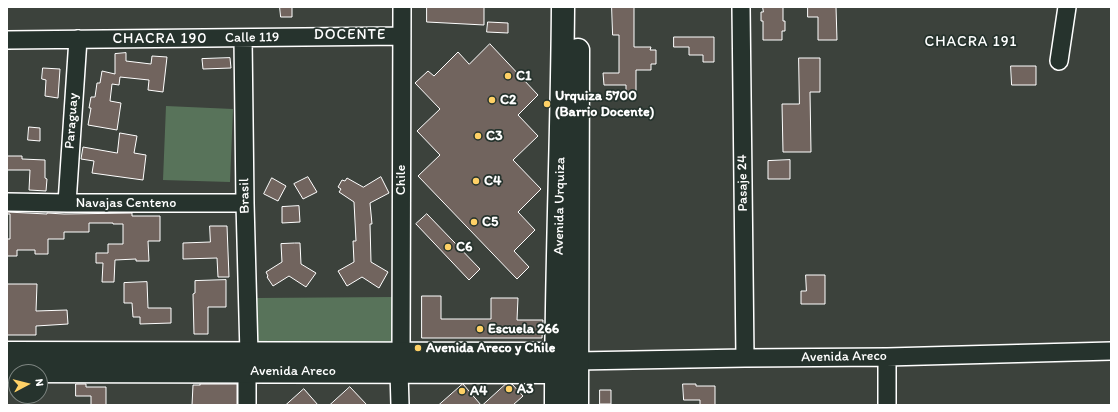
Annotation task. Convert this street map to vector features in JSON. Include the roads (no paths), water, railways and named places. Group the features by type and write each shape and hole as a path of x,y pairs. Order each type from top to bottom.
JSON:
{"main road":[{"name":"Avenida Urquiza","path":"556,405 563,7"},
{"name":"Avenida Urquiza","path":"577,405 578,7"},
{"name":"Avenida Areco","path":"7,353 248,362 577,362"},
{"name":"Avenida Areco","path":"7,371 248,362"}],"street":[{"name":"Chile","path":"400,405 402,7"},
{"name":"Pasaje 24","path":"741,7 745,358"},
{"path":"1059,61 1067,7"},
{"name":"Calle 119","path":"7,40 402,36"},
{"name":"Brasil","path":"244,38 248,362 247,405"},
{"name":"Paraguay","path":"67,203 78,39"},
{"name":"Navajas Centeno","path":"7,202 245,203"},
{"name":"Avenida Areco","path":"577,362 745,358 887,357 1111,351"},
{"path":"887,357 887,405"}],"place":[{"name":"C1","path":"508,76"},
{"name":"C2","path":"492,100"},
{"name":"Urquiza 5700 (Barrio Docente)","path":"547,104"},
{"name":"C3","path":"478,136"},
{"name":"C4","path":"476,181"},
{"name":"C5","path":"474,222"},
{"name":"C6","path":"448,247"},
{"name":"Escuela 266","path":"480,329"},
{"name":"Avenida Areco y Chile","path":"418,348"},
{"name":"A3","path":"509,389"},
{"name":"A4","path":"462,391"}],"district":[{"name":"DOCENTE","path":"350,35"},
{"name":"CHACRA 190","path":"160,39"},
{"name":"CHACRA 191","path":"971,42"}]}
